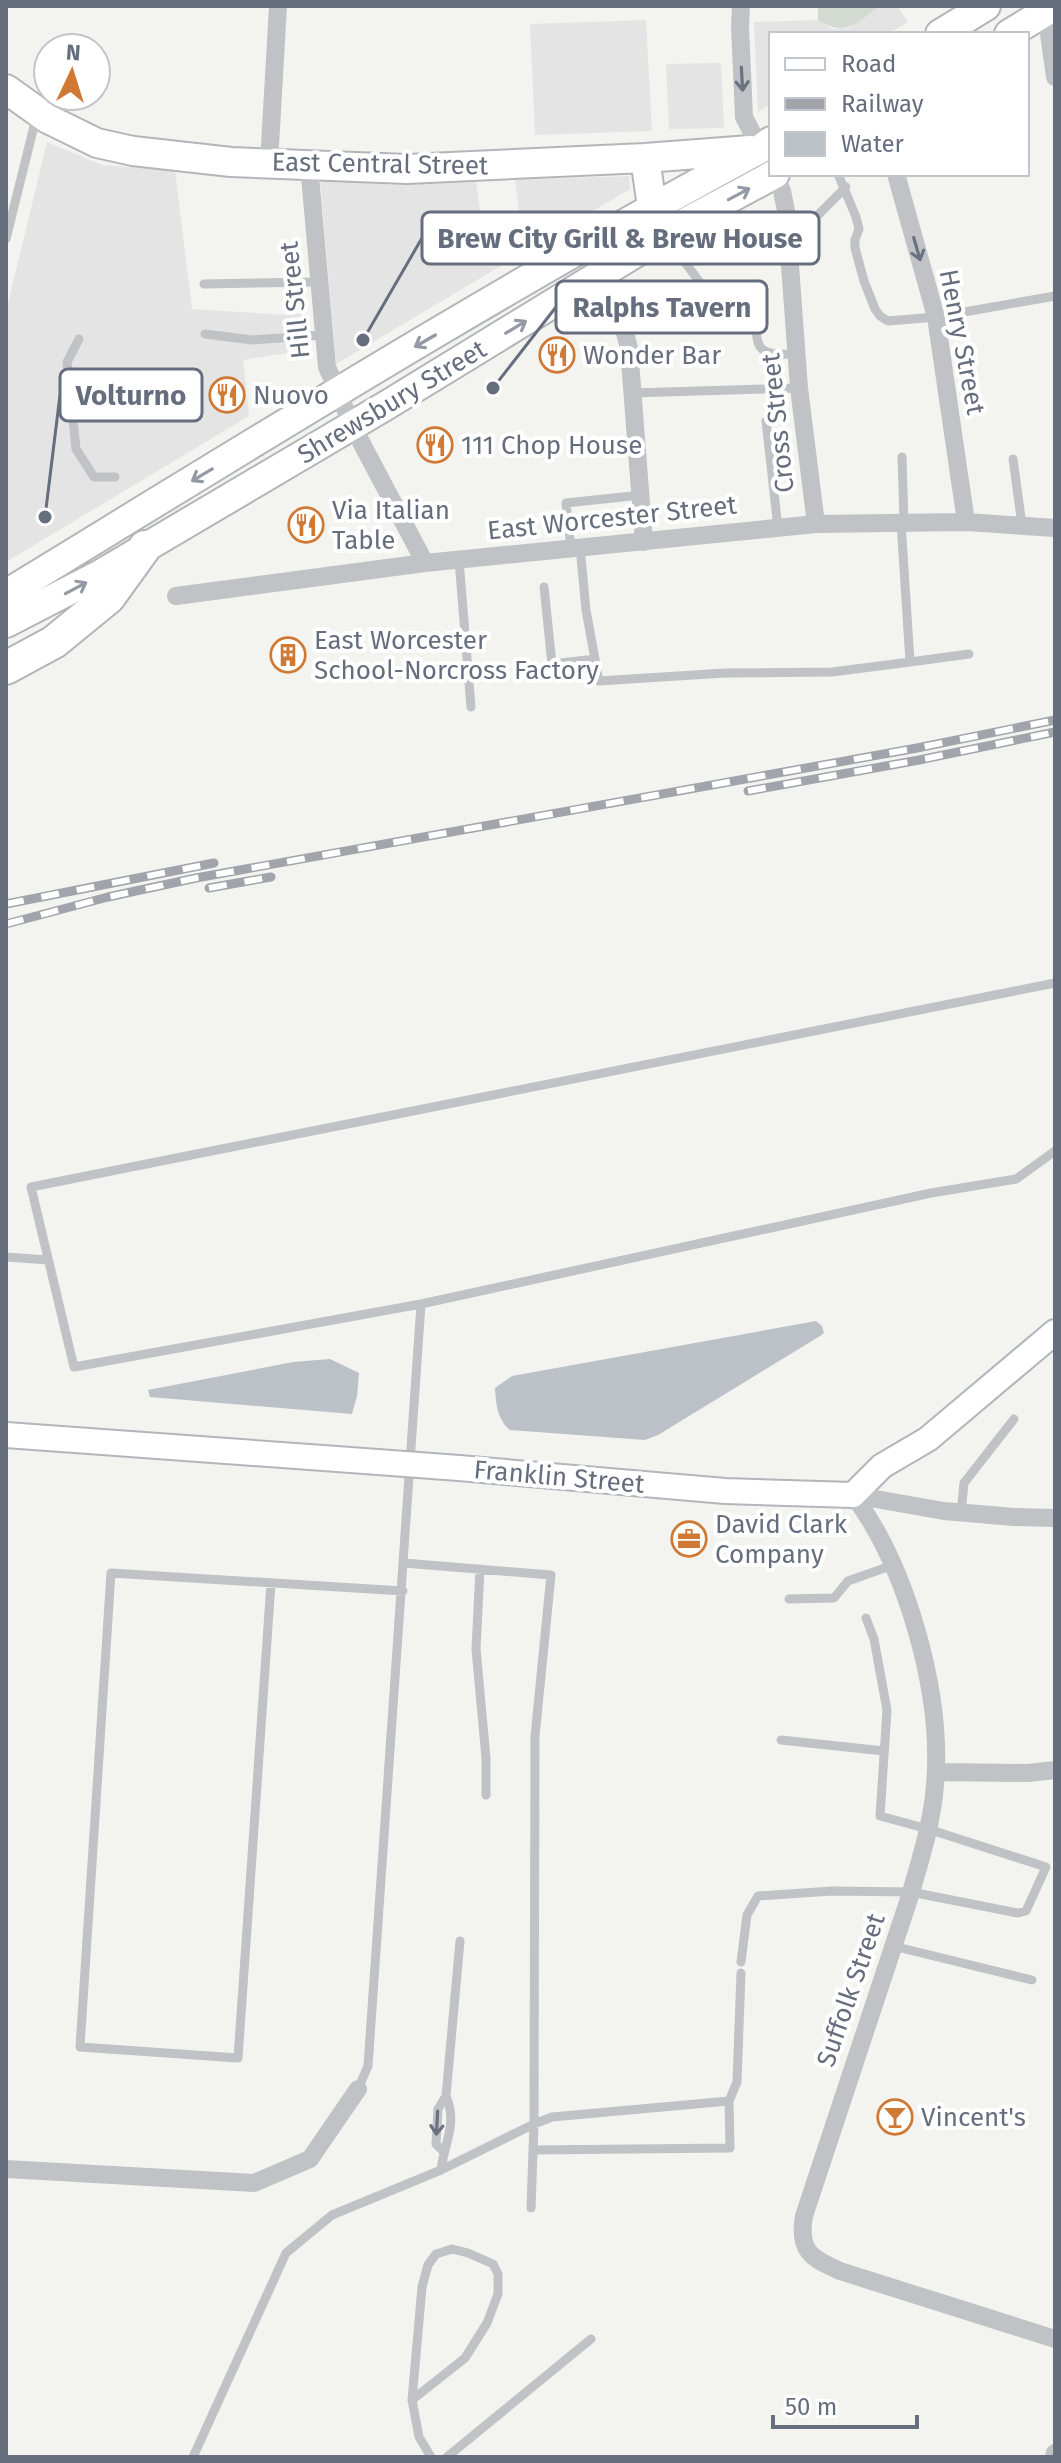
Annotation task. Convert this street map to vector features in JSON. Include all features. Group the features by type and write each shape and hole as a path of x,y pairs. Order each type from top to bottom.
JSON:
{"highway":[{"path":"6,668 57,640 109,597 145,547"}],"main road":[{"path":"943,32 986,6"},
{"path":"1012,32 1050,9"},
{"name":"East Central Street","path":"6,89 38,113 81,136 124,150 231,162 407,169 768,152"},
{"name":"Shrewsbury Street","path":"6,594 337,391 652,207 768,152"},
{"path":"645,158 652,207"},
{"name":"Shrewsbury Street","path":"6,623 99,575 272,474 665,235 771,176"},
{"path":"853,1495 882,1466 928,1439 1055,1332"},
{"name":"Franklin Street","path":"6,1435 725,1491 853,1495"}],"street":[{"path":"269,163 278,6"},
{"path":"741,6 744,117 768,152"},
{"path":"1050,9 1055,77"},
{"name":"Hill Street","path":"309,165 327,367 352,425 425,563"},
{"name":"Cross Street","path":"776,176 782,191 787,230 799,388 816,524"},
{"name":"Henry Street","path":"897,176 936,317 966,522"},
{"path":"600,277 622,322 629,348 644,542"},
{"name":"East Worcester Street","path":"176,596 425,563 816,524 966,522 1055,528"},
{"path":"853,1495 961,1513 1055,1518"},
{"name":"Suffolk Street","path":"853,1495 868,1515 893,1565 928,1673 936,1735 936,1772 928,1829 911,1892 807,2205 802,2233 805,2248 825,2264 866,2281 1055,2339"},
{"path":"936,1772 1028,1773 1055,1770"},
{"path":"6,2169 254,2183 310,2159 358,2089"}],"lane":[{"path":"6,239 38,113"},
{"path":"839,176 846,187 859,229 855,248 864,281 880,316 888,321 936,317 1055,296"},
{"path":"787,230 810,223 846,187"},
{"path":"665,235 707,292 738,289 747,291 753,297 758,345 762,350 773,354 797,354"},
{"path":"204,284 318,282"},
{"path":"205,334 252,340 324,335"},
{"path":"79,339 67,362 76,449 94,477 115,477"},
{"path":"632,393 799,388"},
{"path":"766,421 778,528"},
{"path":"902,457 902,522 910,662"},
{"path":"1013,459 1022,525"},
{"path":"641,495 566,503 599,681 725,673 832,672 969,654"},
{"path":"459,560 471,707"},
{"path":"544,587 552,664 595,659"},
{"path":"1055,983 31,1187 74,1367 421,1304 931,1193 1016,1179 1055,1151"},
{"path":"6,1257 48,1260"},
{"path":"358,2089 368,2066 421,1304"},
{"path":"961,1513 964,1483 1014,1419"},
{"path":"404,1563 551,1575 535,1736 531,2208"},
{"path":"789,1599 834,1598 848,1581 893,1565"},
{"path":"480,1569 476,1649 486,1758 486,1795"},
{"path":"271,1583 238,2058 80,2047 111,1573 403,1591"},
{"path":"533,2150 730,2148 729,2101 737,2082 741,1968 747,1915 758,1896 832,1891 911,1892 1018,1913 1026,1911 1046,1867 880,1816 887,1710 874,1639 866,1618"},
{"path":"781,1740 884,1751"},
{"path":"441,2170 443,2151 450,2139 451,2108 446,2096 460,1941"},
{"path":"893,1946 1032,1980"},
{"path":"193,2457 286,2253 332,2215 441,2170 552,2117 729,2101"},
{"path":"412,2400 465,2358 487,2323 498,2294 498,2274 493,2264 452,2249 436,2254 428,2265 422,2287 412,2400 419,2437 431,2457"},
{"path":"447,2457 591,2339"}],"shaded area":[{"path":"818,6 880,6 857,23 836,28 818,20"},
{"path":"880,6 897,6 908,22 891,32 769,32 769,105 758,112 754,22 818,20 832,29 849,28"},
{"path":"646,20 652,131 535,135 530,24"},
{"path":"721,63 724,128 669,129 666,64"},
{"path":"47,142 102,165 175,170 192,309 287,315 304,313 308,350 243,360 249,416 6,562 6,312"},
{"path":"629,176 630,189 336,364 320,180 397,185 476,182 485,244 522,236 515,180"}],"water":[{"path":"816,1321 824,1333 820,1336 645,1440 510,1430 498,1411 495,1388 512,1376"},
{"path":"330,1359 359,1373 352,1414 150,1397 148,1390 293,1362"}],"railway":[{"path":"6,924 196,878 917,748 1055,720"},
{"path":"748,791 1055,732"},
{"path":"6,904 214,863"},
{"path":"209,888 271,877"}],"place":[{"name":"Brew City Grill & Brew House","path":"363,340"},
{"name":"Wonder Bar","path":"557,355"},
{"name":"Ralphs Tavern","path":"493,388"},
{"name":"Nuovo","path":"227,395"},
{"name":"111 Chop House","path":"435,445"},
{"name":"Volturno","path":"45,517"},
{"name":"Via Italian Table","path":"306,525"},
{"name":"East Worcester School-Norcross Factory","path":"288,655"},
{"name":"David Clark Company","path":"689,1539"},
{"name":"Vincent's","path":"895,2117"}]}
